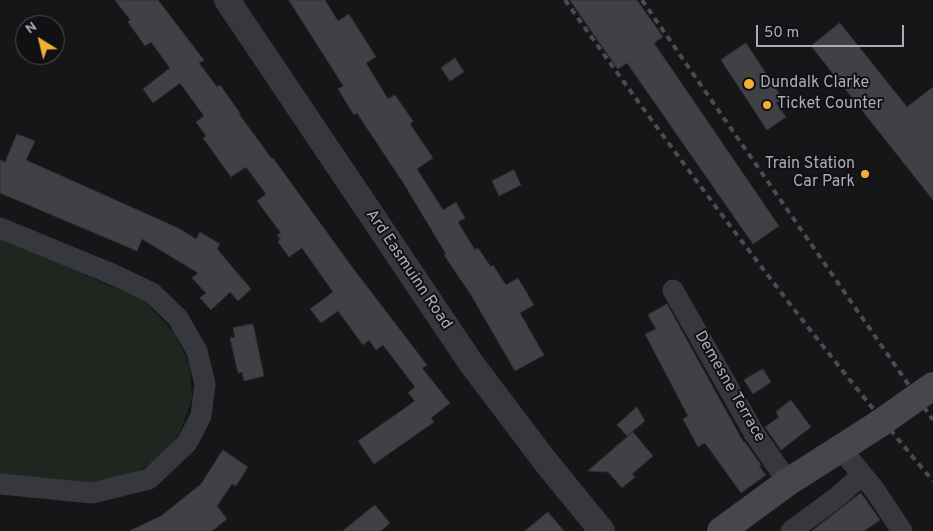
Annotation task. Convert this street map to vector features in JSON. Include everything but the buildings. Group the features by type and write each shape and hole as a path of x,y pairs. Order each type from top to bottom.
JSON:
{"main road":[{"path":"721,531 788,482 843,448 933,386"}],"street":[{"name":"Ard Easmuinn Road","path":"227,0 470,363 544,460 602,531"},
{"path":"0,228 112,274 152,293 178,318 197,351 206,384 201,416 187,443 149,479 92,494 0,484"},
{"name":"Demesne Terrace","path":"673,290 754,433 788,482"},
{"path":"843,448 874,489 902,531"},
{"path":"791,531 836,498 862,475"}],"shaded area":[{"path":"0,237 144,301 175,333 190,366 192,399 179,434 159,458 125,479 80,486 0,475"}],"railway":[{"path":"565,0 744,244 837,364 933,481"},
{"path":"642,0 933,420"}],"place":[{"name":"Dundalk Clarke","path":"749,84"},
{"name":"Ticket Counter","path":"767,105"},
{"name":"Train Station Car Park","path":"865,174"}]}
